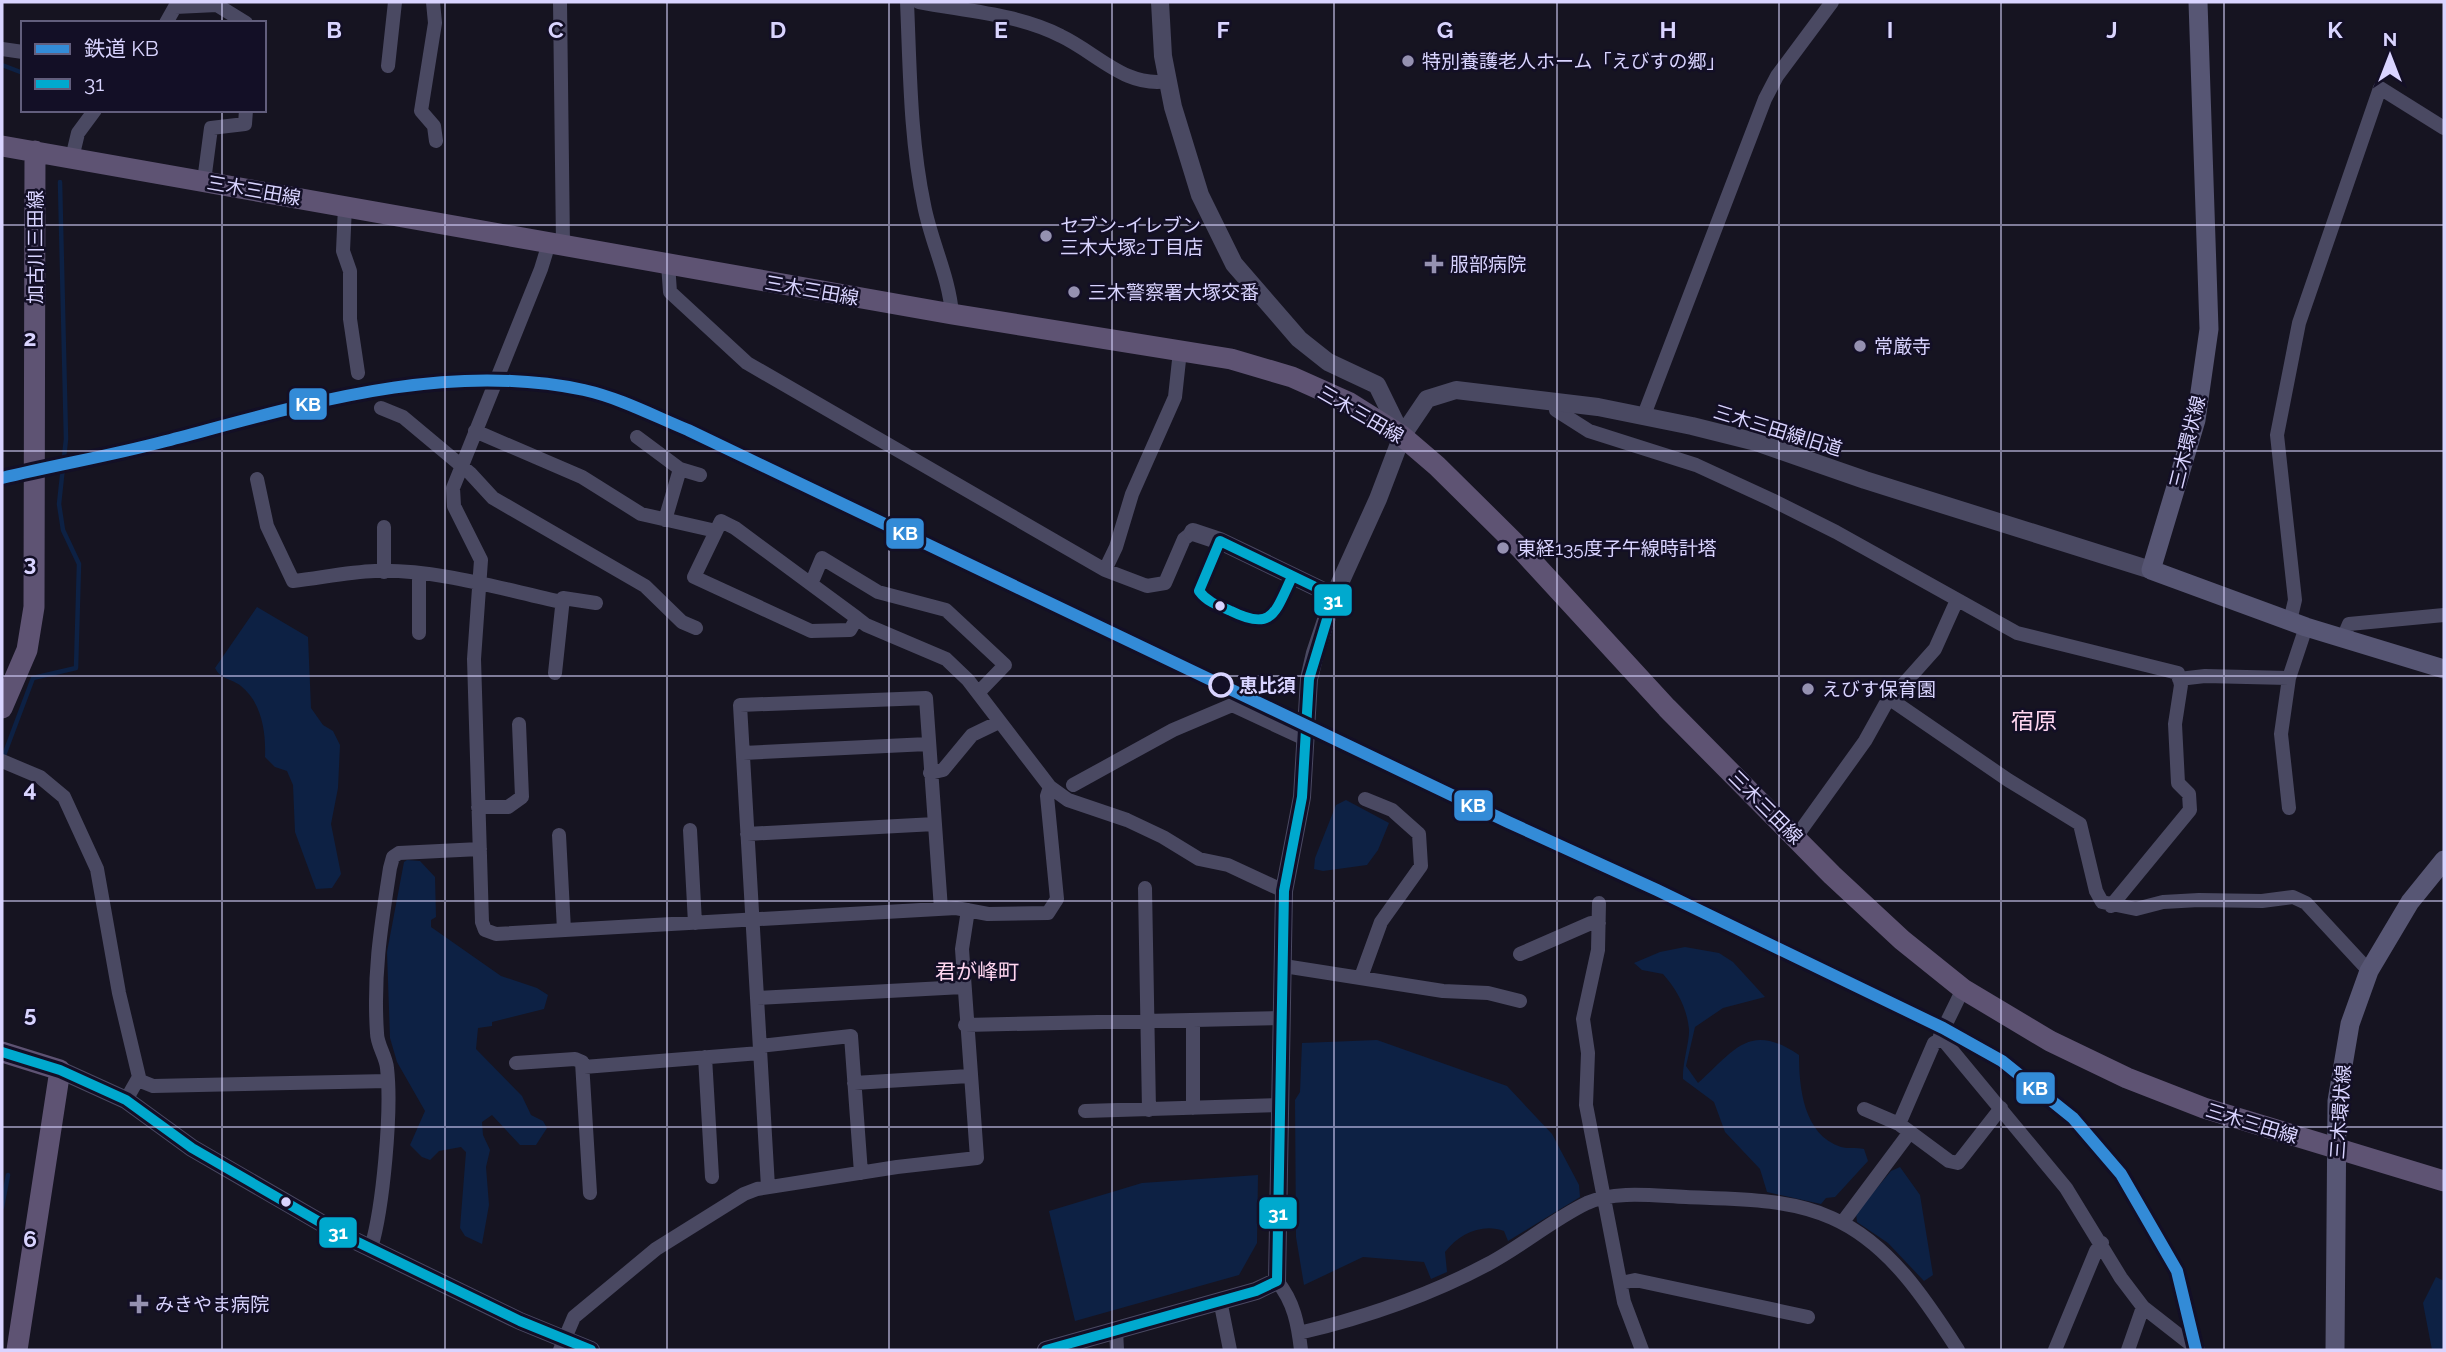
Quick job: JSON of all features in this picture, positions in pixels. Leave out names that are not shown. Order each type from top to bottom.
[{"type":"main road","name":"三木環状線","points":[[2151,570],[2196,419],[2208,329],[2198,2]]},
{"type":"main road","points":[[2,146],[36,151]]},
{"type":"main road","name":"三木三田線","points":[[36,151],[952,314],[1231,359],[1292,377],[1348,402],[1402,436],[1519,547],[1668,708],[1796,837],[1902,940],[1963,989],[2050,1041],[2127,1078],[2204,1108],[2444,1181]]},
{"type":"main road","name":"加古川三田線","points":[[2,708],[27,650],[34,607],[36,151]]},
{"type":"main road","points":[[2151,570],[2298,624],[2444,669]]},
{"type":"main road","name":"三木環状線","points":[[2334,1350],[2336,1149],[2342,1064],[2350,1024],[2370,971],[2410,902],[2444,860]]},
{"type":"main road","points":[[2,1052],[60,1070],[17,1350]]},
{"type":"street","points":[[388,66],[395,2]]},
{"type":"street","points":[[433,2],[435,23],[421,111],[434,126],[436,141]]},
{"type":"street","points":[[560,2],[556,244],[541,268],[453,488],[454,506],[481,560],[474,659],[482,922],[485,930],[496,934],[941,909],[988,914],[1048,913],[1057,899],[1047,796],[1050,788]]},
{"type":"street","points":[[907,2],[914,150],[924,209],[950,292],[952,314]]},
{"type":"street","points":[[919,2],[1019,20],[1062,36],[1139,82],[1168,81]]},
{"type":"street","points":[[1160,2],[1168,81],[1199,195],[1234,264],[1299,339],[1328,362],[1377,385],[1402,436]]},
{"type":"street","points":[[1644,415],[1765,99],[1777,76],[1832,2]]},
{"type":"street","points":[[167,21],[175,7],[217,3],[243,21]]},
{"type":"street","points":[[2,49],[21,52]]},
{"type":"street","points":[[2289,808],[2281,747],[2298,624],[2277,435],[2299,323],[2380,89],[2444,128]]},
{"type":"street","points":[[72,158],[78,133],[94,112]]},
{"type":"street","points":[[204,181],[211,128],[246,124],[246,112]]},
{"type":"street","points":[[345,206],[343,251],[350,271],[350,319],[359,373]]},
{"type":"street","points":[[668,264],[670,292],[747,363],[1105,570],[1147,586],[1165,583],[1184,539],[1193,531],[1220,541],[1334,596]]},
{"type":"street","points":[[1105,570],[1116,547],[1132,494],[1175,397],[1180,351]]},
{"type":"street","name":"三木三田線旧道","points":[[1278,1281],[1284,891],[1302,797],[1312,666],[1334,596],[1378,499],[1402,436],[1427,399],[1456,390],[1556,401],[1644,415],[1756,442],[1865,480],[2151,570]]},
{"type":"street","points":[[1556,401],[1556,410],[1589,431],[1696,465],[1772,500],[1836,531],[2017,633],[2178,673],[2175,724],[2178,783],[2189,794],[2190,810],[2111,906]]},
{"type":"street","points":[[381,408],[403,417],[492,498],[645,586],[682,622],[696,628]]},
{"type":"street","points":[[475,431],[582,477],[640,514],[716,531]]},
{"type":"street","points":[[637,437],[680,469],[700,475]]},
{"type":"street","points":[[665,520],[680,469]]},
{"type":"street","points":[[257,479],[267,526],[293,581],[384,572],[419,574],[481,583],[562,602]]},
{"type":"street","points":[[857,618],[850,630],[810,631],[694,577],[721,521],[735,528],[857,618],[946,659],[978,693],[1050,788],[1068,800],[1127,820],[1163,837],[1199,859],[1228,865],[1284,891]]},
{"type":"street","points":[[384,527],[384,572]]},
{"type":"street","points":[[810,584],[822,558],[878,592],[946,610],[1005,666],[978,693]]},
{"type":"street","points":[[419,574],[419,633]]},
{"type":"street","points":[[555,673],[563,598],[596,603]]},
{"type":"street","points":[[1796,837],[1864,741],[1890,699],[1935,649],[1956,600]]},
{"type":"street","points":[[2344,636],[2349,624],[2444,615]]},
{"type":"street","points":[[2179,679],[2289,678]]},
{"type":"street","points":[[768,1187],[740,705],[926,698],[941,909]]},
{"type":"street","points":[[1890,699],[2008,780],[2080,824],[2096,891],[2102,902],[2111,906],[2136,909],[2163,902],[2262,901],[2293,897],[2306,903],[2370,971]]},
{"type":"street","points":[[1073,785],[1173,730],[1232,705],[1305,739]]},
{"type":"street","points":[[930,774],[943,770],[972,735],[999,722]]},
{"type":"street","points":[[478,807],[508,807],[522,797],[519,724]]},
{"type":"street","points":[[743,753],[928,744]]},
{"type":"street","points":[[2,761],[40,777],[64,797],[97,869],[138,1080],[125,1100]]},
{"type":"street","points":[[1361,977],[1381,922],[1421,866],[1419,834],[1392,810],[1366,799]]},
{"type":"street","points":[[747,834],[936,824]]},
{"type":"street","points":[[690,830],[695,923]]},
{"type":"street","points":[[559,835],[564,930]]},
{"type":"street","points":[[371,1248],[378,1225],[388,1081],[387,1065],[377,1037],[376,952],[393,857],[399,853],[480,849]]},
{"type":"street","points":[[1145,888],[1149,1110]]},
{"type":"street","points":[[1599,902],[1598,950],[1583,1019],[1588,1053],[1587,1119],[1621,1283],[1642,1350]]},
{"type":"street","points":[[562,1345],[574,1317],[656,1249],[744,1194],[768,1187],[977,1158],[963,987],[962,949],[968,911]]},
{"type":"street","points":[[1520,954],[1599,923]]},
{"type":"street","points":[[1284,967],[1443,991],[1488,993],[1520,1001]]},
{"type":"street","points":[[757,998],[963,987]]},
{"type":"street","points":[[1963,989],[1940,1036],[2066,1188],[2121,1278],[2143,1307],[2198,1350]]},
{"type":"street","points":[[965,1025],[1282,1018]]},
{"type":"street","points":[[1193,1020],[1194,1108]]},
{"type":"street","points":[[584,1067],[705,1057],[851,1036],[861,1173]]},
{"type":"street","points":[[1842,1223],[1905,1128],[1934,1043],[1942,1039]]},
{"type":"street","points":[[705,1057],[712,1177]]},
{"type":"street","points":[[516,1063],[575,1059],[584,1067],[590,1193]]},
{"type":"street","points":[[60,1070],[125,1100],[192,1147],[337,1232],[562,1345],[592,1350]]},
{"type":"street","points":[[854,1083],[969,1076]]},
{"type":"street","points":[[138,1080],[153,1086],[388,1081]]},
{"type":"street","points":[[1085,1111],[1279,1105]]},
{"type":"street","points":[[1864,1109],[1905,1128],[1949,1161],[1958,1163],[2001,1108]]},
{"type":"street","points":[[1299,1333],[1417,1296],[1488,1264],[1589,1202],[1632,1195],[1730,1198],[1797,1207],[1842,1223],[1875,1245],[1925,1297],[1958,1350]]},
{"type":"street","points":[[2055,1350],[2096,1251],[2102,1244]]},
{"type":"street","points":[[1621,1283],[1635,1280],[1808,1317]]},
{"type":"street","points":[[1046,1350],[1272,1286],[1278,1281],[1288,1296],[1301,1350]]},
{"type":"street","points":[[1220,1300],[1230,1350]]},
{"type":"street","points":[[2128,1350],[2143,1307]]},
{"type":"street","points":[[1116,1330],[1117,1350]]},
{"type":"water","points":[[257,607],[308,637],[311,708],[323,725],[333,731],[340,745],[338,788],[331,824],[341,874],[332,888],[316,889],[295,832],[293,785],[287,771],[275,767],[265,757],[265,738],[254,701],[241,686],[223,677],[215,668]]},
{"type":"water","points":[[1346,800],[1389,823],[1378,850],[1367,865],[1323,871],[1314,869],[1315,858],[1336,805]]},
{"type":"water","points":[[420,861],[435,877],[436,917],[431,920],[431,927],[501,976],[537,988],[548,995],[544,1009],[478,1028],[476,1049],[522,1096],[531,1115],[543,1121],[547,1128],[536,1145],[520,1145],[492,1115],[482,1122],[483,1135],[490,1150],[486,1167],[489,1205],[482,1244],[465,1236],[460,1228],[466,1152],[461,1147],[439,1151],[430,1160],[422,1157],[410,1145],[425,1111],[397,1062],[390,1038],[387,952],[404,862]]},
{"type":"water","points":[[1685,947],[1719,953],[1733,962],[1765,997],[1723,1008],[1695,1027],[1686,1066],[1698,1083],[1733,1051],[1755,1040],[1782,1045],[1799,1055],[1802,1095],[1818,1132],[1841,1147],[1864,1149],[1868,1161],[1835,1197],[1826,1198],[1821,1204],[1767,1192],[1760,1169],[1725,1132],[1714,1102],[1683,1079],[1689,1034],[1684,1007],[1663,974],[1642,970],[1634,963],[1660,952]]},
{"type":"water","points":[[1377,1040],[1507,1086],[1552,1134],[1579,1185],[1580,1197],[1508,1241],[1504,1231],[1496,1229],[1479,1229],[1464,1235],[1445,1252],[1447,1272],[1431,1279],[1424,1262],[1363,1257],[1304,1285],[1296,1237],[1295,1100],[1300,1092],[1302,1043]]},
{"type":"water","points":[[1900,1167],[1920,1195],[1933,1275],[1924,1281],[1888,1243],[1857,1222],[1856,1213],[1891,1171]]},
{"type":"water","points":[[1258,1175],[1257,1243],[1239,1275],[1075,1321],[1049,1211],[1142,1183]]},
{"type":"water","points":[[2436,1277],[2444,1281],[2444,1350],[2432,1350],[2423,1303]]},
{"type":"waterway","points":[[2,65],[21,72]]},
{"type":"waterway","points":[[3,758],[33,678],[76,668],[79,564],[63,530],[59,504],[66,439],[60,182]]},
{"type":"waterway","points":[[2,1207],[8,1175]]},
{"type":"rail line","name":"KB","points":[[2,478],[142,447],[318,402],[424,384],[477,380],[530,382],[584,390],[624,402],[688,430],[1508,822],[1657,890],[1943,1028],[2002,1061],[2073,1118],[2121,1174],[2177,1271],[2196,1350]]},
{"type":"transit line","name":"31","points":[[1046,1350],[1256,1291],[1277,1281],[1284,891],[1302,797],[1309,679],[1334,596],[1220,541],[1199,591],[1209,601],[1245,617],[1264,619],[1276,609],[1292,577]]},
{"type":"transit line","name":"31","points":[[2,1052],[60,1070],[126,1100],[192,1148],[337,1232],[520,1321],[591,1350]]},
{"type":"place","name":"特別養護老人ホーム「えびすの郷」","points":[[1408,61]]},
{"type":"place","name":"セブン-イレブン 三木大塚2丁目店","points":[[1046,236]]},
{"type":"place","name":"服部病院","points":[[1434,264]]},
{"type":"place","name":"三木警察署大塚交番","points":[[1074,292]]},
{"type":"place","name":"常厳寺","points":[[1860,346]]},
{"type":"place","name":"東経135度子午線時計塔","points":[[1503,548]]},
{"type":"place","name":"恵比須","points":[[1221,685]]},
{"type":"place","name":"えびす保育園","points":[[1808,689]]},
{"type":"place","name":"みきやま病院","points":[[139,1304]]},
{"type":"district","name":"宿原","points":[[2034,720]]},
{"type":"district","name":"君が峰町","points":[[977,971]]}]
